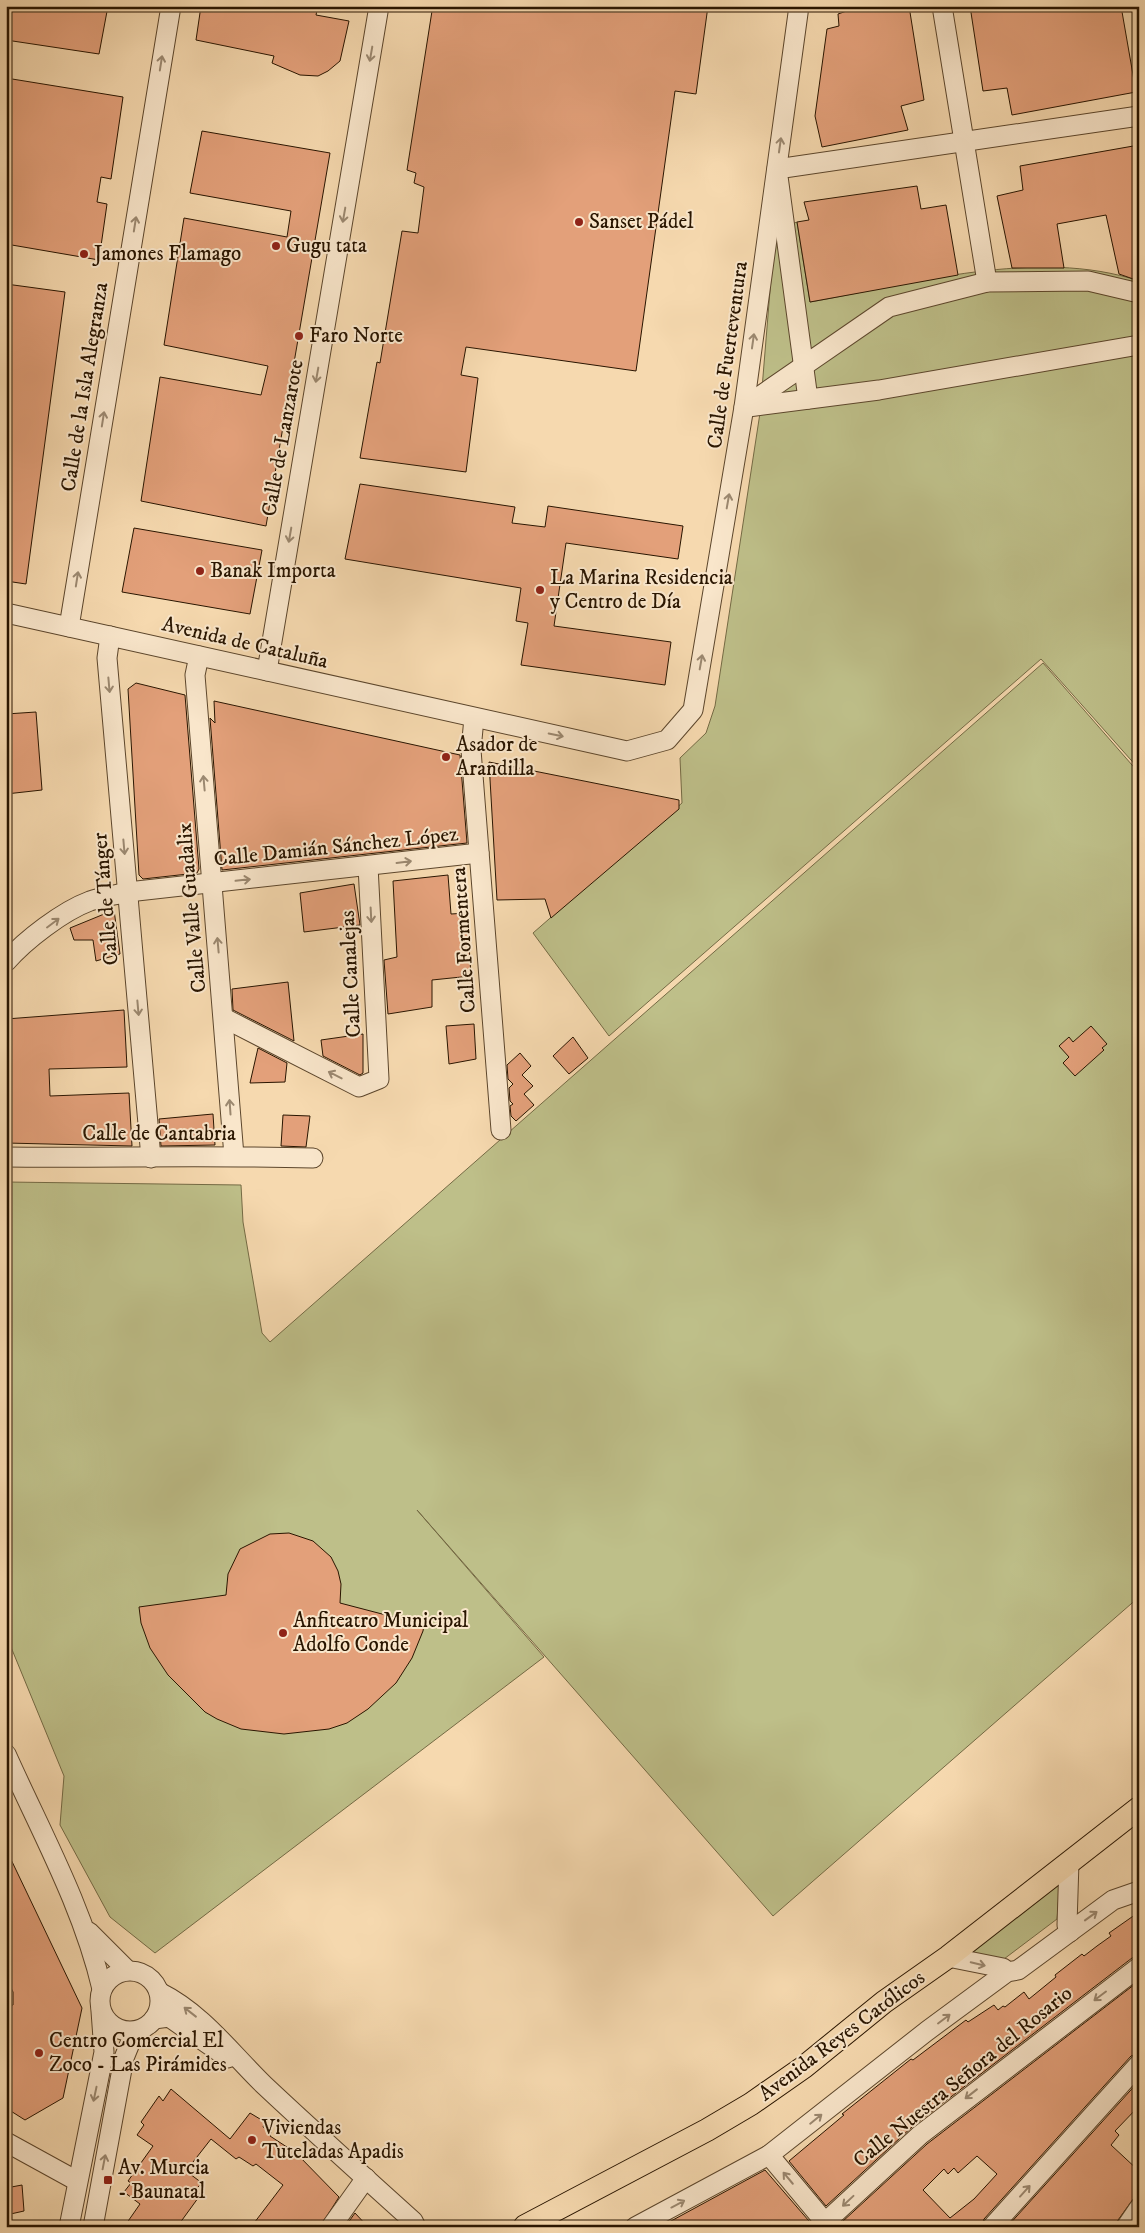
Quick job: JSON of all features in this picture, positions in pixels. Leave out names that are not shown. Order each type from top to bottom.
[{"type":"main road","name":"Avenida Reyes Católicos","points":[[524,2226],[751,2104],[804,2067],[884,2002],[948,1957],[1139,1808]]},
{"type":"street","name":"Calle de la Isla Alegranza","points":[[69,627],[171,6]]},
{"type":"street","name":"Calle de Lanzarote","points":[[266,671],[379,6]]},
{"type":"street","name":"Calle de Fuerteventura","points":[[693,710],[744,407],[799,6]]},
{"type":"street","points":[[942,6],[986,282]]},
{"type":"street","points":[[808,399],[777,169],[1139,116]]},
{"type":"street","points":[[744,407],[889,307],[986,282],[1088,281],[1139,293]]},
{"type":"street","points":[[744,407],[879,390],[1139,345]]},
{"type":"street","name":"Avenida de Cataluña","points":[[6,613],[627,751],[666,740],[693,710]]},
{"type":"street","name":"Calle de Tánger","points":[[110,636],[106,658],[151,1158]]},
{"type":"street","name":"Calle Valle Guadalix","points":[[198,656],[195,675],[234,1156]]},
{"type":"street","name":"Calle Formentera","points":[[474,718],[471,750],[501,1130]]},
{"type":"street","name":"Calle Damián Sánchez López","points":[[9,956],[58,919],[90,901],[128,892],[479,853]]},
{"type":"street","name":"Calle Canalejas","points":[[224,1018],[359,1087],[379,1080],[368,866]]},
{"type":"street","name":"Calle de Cantabria","points":[[6,1157],[151,1158],[234,1156],[313,1158]]},
{"type":"street","points":[[6,1754],[83,1926],[94,1956],[102,1989]]},
{"type":"street","points":[[1069,1862],[1068,1925],[1070,1932]]},
{"type":"street","points":[[635,2227],[769,2155],[913,2042],[1008,1972],[1018,1970],[1113,1900],[1139,1891]]},
{"type":"street","points":[[83,1926],[127,1970],[148,1976],[159,1992],[175,2000],[202,2021],[262,2083],[418,2225]]},
{"type":"street","points":[[948,1957],[1003,1968],[1008,1972]]},
{"type":"street","name":"Calle Nuestra Señora del Rosario","points":[[825,2225],[933,2124],[1139,1966]]},
{"type":"street","points":[[69,2227],[104,2052],[99,2002],[102,1989],[109,1978],[127,1970]]},
{"type":"street","points":[[101,2012],[110,2024],[122,2030],[135,2031],[145,2027],[154,2019],[160,2007],[159,1992]]},
{"type":"street","points":[[154,2019],[169,2017],[262,2083]]},
{"type":"street","points":[[93,2227],[124,2058],[135,2031]]},
{"type":"street","points":[[992,2227],[1139,2064]]},
{"type":"street","points":[[6,2142],[77,2181]]},
{"type":"street","points":[[769,2155],[825,2225]]},
{"type":"street","points":[[331,2227],[366,2178]]},
{"type":"street","points":[[1126,2227],[1139,2208]]},
{"type":"green space","points":[[797,222],[810,302],[932,278],[1017,268],[1059,267],[1100,271],[1139,281],[1139,769],[1041,659],[609,1036],[533,933],[682,803],[680,758],[706,733],[715,706],[760,413],[775,230]]},
{"type":"green space","points":[[1043,663],[1139,773],[1139,1597],[773,1916],[417,1510],[544,1657],[155,1953],[110,1917],[60,1825],[64,1776],[6,1635],[6,1182],[241,1185],[243,1222],[262,1333],[270,1342]]},
{"type":"green space","points":[[1060,1884],[1057,1919],[1004,1959],[968,1953]]},
{"type":"building","points":[[6,6],[108,6],[99,54],[6,40]]},
{"type":"building","points":[[201,6],[318,6],[316,15],[349,21],[340,61],[328,71],[318,76],[300,75],[272,63],[274,56],[196,40]]},
{"type":"building","points":[[442,6],[708,6],[696,94],[675,91],[636,371],[466,347],[461,375],[478,378],[466,472],[360,458],[377,362],[380,363],[402,231],[418,233],[424,187],[414,183],[416,173],[407,170],[432,11],[440,11]]},
{"type":"building","points":[[861,6],[909,6],[924,100],[901,106],[908,130],[822,147],[815,116],[827,29],[839,26],[838,14]]},
{"type":"building","points":[[970,6],[1121,6],[1136,92],[1012,115],[1007,88],[983,91]]},
{"type":"building","points":[[6,78],[123,97],[111,179],[101,177],[97,202],[107,204],[99,260],[6,244]]},
{"type":"building","points":[[202,131],[330,153],[266,526],[141,501],[160,377],[261,395],[268,366],[164,345],[184,218],[287,237],[291,211],[190,193]]},
{"type":"building","points":[[1139,145],[1139,281],[1119,274],[1106,215],[1057,224],[1064,268],[1012,268],[997,196],[1023,190],[1020,166]]},
{"type":"building","points":[[917,186],[921,209],[946,205],[958,275],[810,302],[797,222],[809,220],[804,202]]},
{"type":"building","points":[[6,284],[65,292],[26,584],[6,581]]},
{"type":"building","points":[[360,484],[515,507],[512,523],[545,527],[548,506],[683,526],[678,559],[566,543],[554,626],[671,642],[665,685],[521,665],[528,623],[516,621],[521,588],[345,559]]},
{"type":"building","points":[[134,528],[262,550],[250,614],[122,592]]},
{"type":"building","points":[[136,683],[185,695],[199,869],[197,873],[143,879],[139,875],[128,689]]},
{"type":"building","points":[[214,701],[460,755],[467,843],[222,870],[210,718],[215,723]]},
{"type":"building","points":[[36,712],[42,790],[6,794],[6,714]]},
{"type":"building","points":[[489,762],[679,800],[679,809],[551,918],[545,899],[497,900]]},
{"type":"building","points":[[448,875],[451,914],[467,913],[471,976],[432,980],[432,1007],[388,1014],[384,960],[397,957],[393,881]]},
{"type":"building","points":[[354,884],[360,925],[304,932],[300,893]]},
{"type":"building","points":[[114,910],[120,954],[96,961],[93,940],[74,940],[70,928]]},
{"type":"building","points":[[288,982],[294,1041],[233,1010],[232,989]]},
{"type":"building","points":[[124,1010],[127,1067],[49,1069],[50,1096],[129,1093],[132,1146],[6,1143],[6,1019]]},
{"type":"building","points":[[474,1024],[476,1059],[449,1064],[446,1026]]},
{"type":"building","points":[[1091,1026],[1107,1044],[1102,1048],[1104,1050],[1075,1076],[1063,1063],[1069,1057],[1059,1046],[1069,1037],[1073,1042]]},
{"type":"building","points":[[363,1034],[363,1073],[360,1075],[323,1056],[321,1040]]},
{"type":"building","points":[[573,1037],[588,1058],[569,1074],[553,1056]]},
{"type":"building","points":[[258,1048],[287,1063],[285,1082],[250,1083]]},
{"type":"building","points":[[520,1053],[531,1066],[522,1075],[533,1086],[524,1094],[534,1105],[516,1121],[511,1116],[510,1106],[513,1104],[510,1101],[509,1088],[513,1084],[508,1079],[507,1065]]},
{"type":"building","points":[[213,1114],[215,1145],[161,1146],[159,1119]]},
{"type":"building","points":[[283,1115],[310,1116],[306,1147],[281,1146]]},
{"type":"building","name":"Anfiteatro Municipal Adolfo Conde","points":[[289,1533],[313,1541],[331,1557],[338,1571],[341,1584],[340,1603],[424,1625],[423,1631],[412,1658],[396,1683],[368,1709],[347,1723],[329,1729],[284,1734],[241,1729],[205,1712],[168,1675],[150,1648],[141,1623],[139,1607],[226,1595],[228,1574],[240,1549],[270,1534]]},
{"type":"building","name":"Centro Comercial El Zoco - Las Pirámides","points":[[6,1849],[82,2008],[63,2098],[25,2120],[6,2108],[6,2007],[13,2005],[13,1992],[6,1978]]},
{"type":"building","points":[[1139,1912],[1139,1956],[1132,1958],[913,2126],[826,2206],[789,2161],[844,2115],[842,2114],[911,2059],[913,2060],[966,2020],[968,2022],[994,2005],[998,2010],[1003,2006],[1005,2007],[1024,1992],[1029,1999],[1056,1977],[1055,1975],[1082,1954],[1084,1956],[1111,1936],[1109,1933]]},
{"type":"building","points":[[1139,1981],[1139,2053],[1131,2056],[984,2219],[981,2227],[846,2227],[842,2222],[927,2144]],"holes":[[[977,2156],[997,2174],[974,2199],[950,2218],[923,2190],[944,2169],[948,2174],[954,2168],[958,2173]]]},
{"type":"building","points":[[1139,2081],[1139,2106],[1115,2131],[1119,2135],[1111,2145],[1139,2171],[1139,2191],[1113,2227],[1007,2227]]},
{"type":"building","points":[[171,2089],[230,2139],[250,2113],[265,2122],[263,2127],[271,2132],[270,2136],[296,2153],[339,2197],[320,2227],[251,2227],[283,2185],[256,2164],[253,2166],[239,2157],[236,2159],[211,2139],[186,2171],[202,2183],[194,2191],[201,2194],[177,2227],[124,2227],[140,2204],[124,2192],[131,2183],[128,2181],[153,2146],[137,2135],[144,2125],[141,2122],[159,2096],[163,2101]]},
{"type":"building","points":[[765,2170],[809,2221],[803,2227],[660,2227]]},
{"type":"building","points":[[22,2185],[24,2211],[6,2215],[6,2188]]},
{"type":"building","points":[[355,2213],[368,2227],[345,2227]]},
{"type":"place","name":"Sanset Pádel","points":[[579,222]]},
{"type":"place","name":"Gugu tata","points":[[276,246]]},
{"type":"place","name":"Jamones Flamago","points":[[84,254]]},
{"type":"place","name":"Faro Norte","points":[[299,336]]},
{"type":"place","name":"Banak Importa","points":[[200,571]]},
{"type":"place","name":"La Marina Residencia y Centro de Día","points":[[540,590]]},
{"type":"place","name":"Asador de Arandilla","points":[[446,757]]},
{"type":"place","name":"Anfiteatro Municipal Adolfo Conde","points":[[283,1633]]},
{"type":"place","name":"Centro Comercial El Zoco - Las Pirámides","points":[[39,2053]]},
{"type":"place","name":"Viviendas Tuteladas Apadis","points":[[252,2140]]},
{"type":"place","name":"Av. Murcia - Baunatal","points":[[108,2180]]}]
